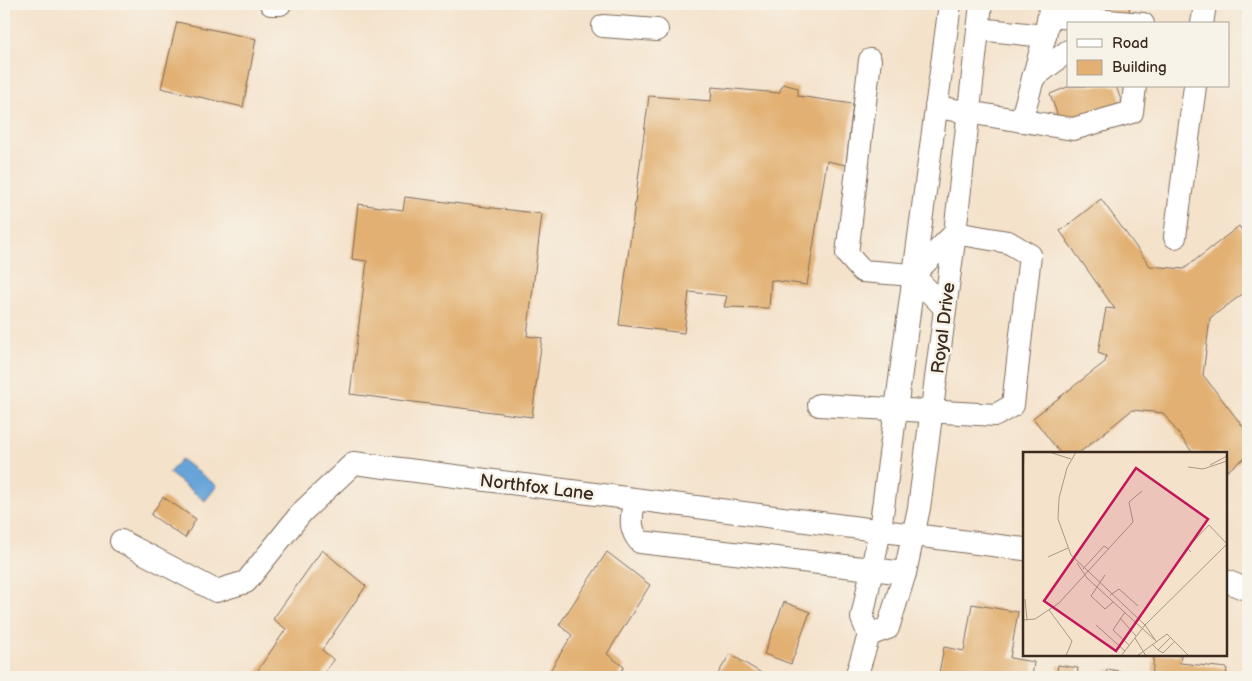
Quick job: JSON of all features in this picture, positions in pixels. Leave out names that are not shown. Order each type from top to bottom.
[{"type":"street","points":[[271,4],[280,4]]},
{"type":"street","name":"Royal Drive","points":[[950,4],[880,530],[862,618],[869,635],[888,628],[905,573],[914,535],[946,308],[981,4]]},
{"type":"street","points":[[1143,22],[1145,4]]},
{"type":"street","points":[[1202,22],[1205,4]]},
{"type":"street","points":[[1021,120],[1048,19]]},
{"type":"street","points":[[978,29],[1048,19],[1105,22]]},
{"type":"street","points":[[603,26],[657,30]]},
{"type":"street","points":[[1033,78],[1067,52]]},
{"type":"street","points":[[870,60],[847,254],[862,271],[913,276],[946,308]]},
{"type":"street","points":[[936,107],[1073,129],[1132,112],[1135,88]]},
{"type":"street","points":[[1175,238],[1195,88]]},
{"type":"street","points":[[819,405],[996,415],[1013,405],[1030,256],[1008,242],[955,233],[913,276]]},
{"type":"street","name":"Northfox Lane","points":[[121,541],[216,591],[246,582],[302,512],[354,463],[1023,548]]},
{"type":"street","points":[[634,500],[631,524],[633,533],[640,542],[905,573]]},
{"type":"street","points":[[1227,581],[1248,590]]},
{"type":"street","points":[[856,677],[869,635]]},
{"type":"water","points":[[181,459],[217,486],[205,501],[169,473]]},
{"type":"building","points":[[1074,4],[1130,4],[1128,22],[1072,22]]},
{"type":"building","points":[[177,22],[256,39],[243,107],[161,88]]},
{"type":"building","points":[[783,84],[798,88],[798,96],[853,104],[846,165],[827,161],[807,285],[771,280],[769,308],[724,307],[727,296],[689,292],[684,333],[619,325],[649,96],[711,101],[712,87],[779,93]]},
{"type":"building","points":[[1067,87],[1117,88],[1122,103],[1061,125],[1050,94]]},
{"type":"building","points":[[405,197],[542,214],[527,336],[542,338],[532,417],[350,394],[367,261],[352,259],[358,204],[403,210]]},
{"type":"building","points":[[1101,199],[1150,266],[1184,269],[1239,226],[1248,240],[1248,290],[1210,318],[1203,375],[1248,433],[1248,455],[1227,471],[1227,452],[1192,452],[1163,413],[1132,410],[1080,452],[1059,452],[1033,418],[1105,362],[1106,356],[1098,353],[1106,308],[1115,309],[1060,231]]},
{"type":"building","points":[[163,497],[196,519],[185,538],[151,515]]},
{"type":"building","points":[[322,550],[366,586],[322,650],[334,660],[321,677],[253,677],[286,629],[273,619]]},
{"type":"building","points":[[607,552],[650,585],[607,654],[624,667],[617,677],[546,677],[572,635],[559,625]]},
{"type":"building","points":[[784,602],[810,612],[791,664],[764,654]]},
{"type":"building","points":[[972,604],[1018,612],[1010,658],[1034,662],[1032,677],[960,677],[939,673],[944,647],[964,651]]},
{"type":"building","points":[[730,654],[768,677],[716,677]]},
{"type":"building","points":[[1154,656],[1181,656],[1180,663],[1227,668],[1226,677],[1152,677]]},
{"type":"building","points":[[1058,665],[1078,668],[1077,677],[1056,677]]},
{"type":"building","points":[[1107,669],[1130,673],[1129,677],[1106,677]]}]
